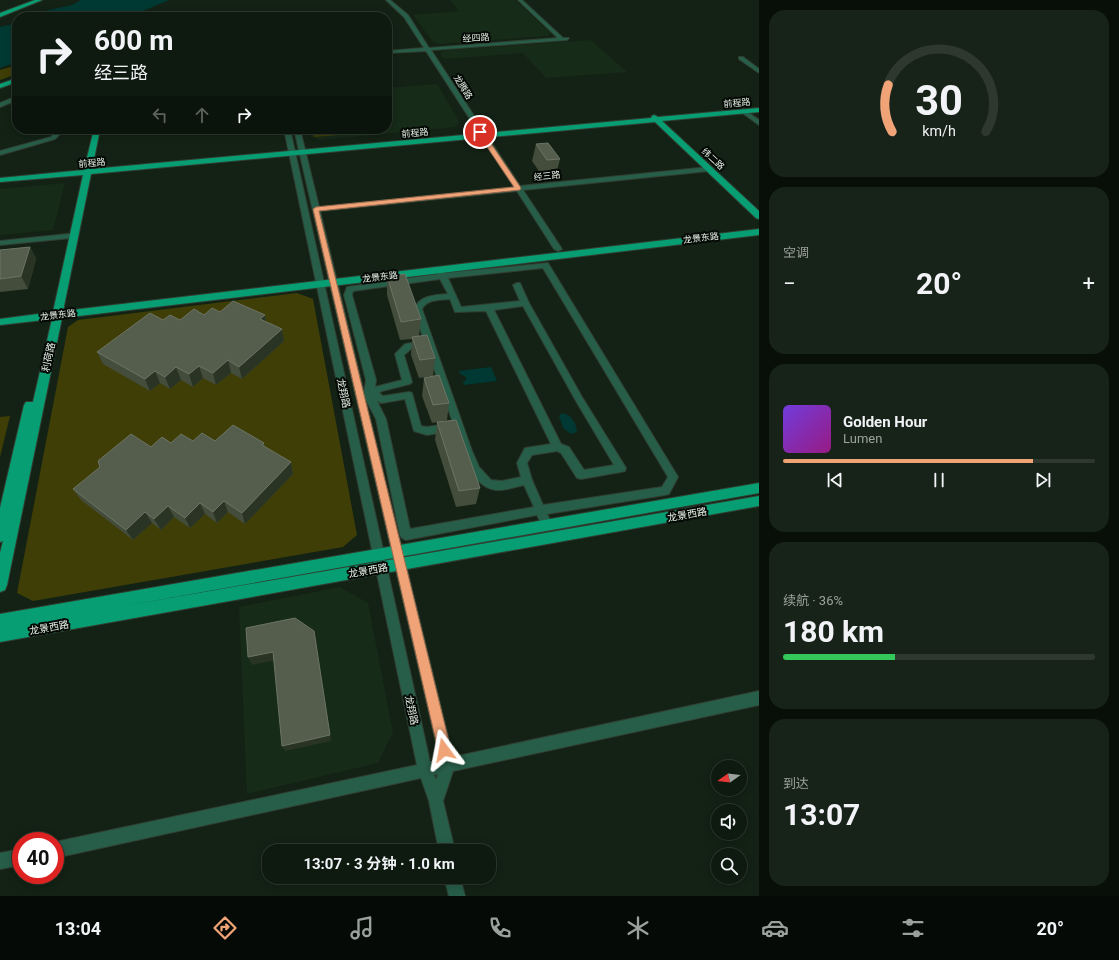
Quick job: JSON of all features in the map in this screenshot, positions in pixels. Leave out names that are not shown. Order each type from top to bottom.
[{"type":"main road","points":[[0,15],[40,0]]},
{"type":"main road","points":[[0,86],[12,82]]},
{"type":"main road","name":"前程路","points":[[0,176],[86,170],[297,151],[759,106]]},
{"type":"main road","name":"前程路","points":[[655,117],[759,110]]},
{"type":"main road","name":"纬二路","points":[[655,117],[759,216]]},
{"type":"main road","name":"利荷路","points":[[0,585],[92,134]]},
{"type":"main road","name":"利荷路","points":[[0,536],[55,311],[68,236],[96,134]]},
{"type":"main road","name":"前程路","points":[[0,180],[86,170]]},
{"type":"main road","name":"龙景东路","points":[[332,279],[558,249],[759,225]]},
{"type":"main road","name":"龙景东路","points":[[0,314],[55,311],[319,280],[441,273],[759,232]]},
{"type":"main road","name":"龙景东路","points":[[0,322],[55,311]]},
{"type":"main road","name":"龙景西路","points":[[399,558],[547,525],[759,488]]},
{"type":"main road","name":"龙景西路","points":[[0,621],[759,501]]},
{"type":"main road","name":"龙景西路","points":[[0,635],[380,561]]},
{"type":"street","name":"龙腾路","points":[[388,0],[406,16],[558,249]]},
{"type":"street","points":[[520,0],[563,38]]},
{"type":"street","points":[[525,0],[563,38]]},
{"type":"street","name":"经四路","points":[[392,52],[563,38]]},
{"type":"street","name":"经四路","points":[[392,49],[427,48]]},
{"type":"street","points":[[741,58],[759,71]]},
{"type":"street","points":[[0,105],[12,100]]},
{"type":"street","points":[[743,111],[759,123]]},
{"type":"street","points":[[0,153],[53,138],[57,134]]},
{"type":"street","name":"龙翔路","points":[[289,134],[297,151],[316,209],[332,279],[368,395],[399,558],[448,765]]},
{"type":"street","name":"龙翔路","points":[[296,134],[297,151],[319,280],[425,770],[436,801],[445,844]]},
{"type":"street","name":"经三路","points":[[316,209],[709,169]]},
{"type":"street","points":[[0,243],[68,236]]},
{"type":"street","points":[[545,265],[673,477],[666,491],[541,510],[406,535],[381,419],[368,395],[371,380],[348,295],[350,289],[441,273],[463,276],[545,265]]},
{"type":"street","points":[[441,273],[453,296],[458,310],[489,308],[525,303]]},
{"type":"street","points":[[517,285],[525,303],[579,399],[621,468],[581,475],[565,450],[557,447],[529,451],[522,462],[523,471],[547,525]]},
{"type":"street","points":[[453,296],[427,300],[422,302],[418,309],[477,474],[484,482],[494,485],[528,480]]},
{"type":"street","points":[[489,308],[557,447]]},
{"type":"street","points":[[368,395],[379,388],[407,382],[399,354],[408,346],[429,343]]},
{"type":"street","points":[[368,395],[382,400],[409,395],[417,428],[422,430],[427,431],[459,426]]},
{"type":"street","points":[[64,848],[759,698]]},
{"type":"street","points":[[436,801],[448,765]]},
{"type":"street","points":[[0,861],[12,859]]},
{"type":"street","points":[[454,884],[457,896]]},
{"type":"shaded area","points":[[450,0],[515,0],[551,34],[548,36],[438,44],[433,42],[413,15],[459,11]]},
{"type":"shaded area","points":[[591,40],[627,72],[546,78],[523,53],[444,59],[440,54],[443,51],[448,50]]},
{"type":"shaded area","points":[[12,66],[12,76],[0,80],[0,70]]},
{"type":"shaded area","points":[[437,84],[459,123],[455,127],[392,133],[392,88]]},
{"type":"shaded area","points":[[310,134],[382,134],[320,140],[311,137]]},
{"type":"shaded area","points":[[313,134],[340,135],[314,137]]},
{"type":"shaded area","points":[[65,183],[53,230],[0,235],[0,189]]},
{"type":"shaded area","points":[[297,293],[313,299],[357,535],[343,547],[33,601],[17,593],[68,327],[78,320]]},
{"type":"shaded area","points":[[10,416],[0,457],[0,417]]},
{"type":"shaded area","points":[[340,587],[368,603],[393,732],[378,763],[247,794],[239,607]]},
{"type":"water","points":[[81,0],[169,0],[141,12],[40,12],[72,5]]},
{"type":"water","points":[[12,24],[12,64],[0,68],[0,27]]},
{"type":"water","points":[[491,367],[497,381],[464,385],[463,382],[466,380],[466,377],[460,374],[459,371]]},
{"type":"water","points":[[562,413],[573,420],[577,432],[571,434],[563,428],[559,416]]},
{"type":"building","points":[[548,143],[560,159],[547,160],[536,144]]},
{"type":"building","points":[[30,247],[21,276],[0,279],[0,250]]},
{"type":"building","points":[[405,274],[421,319],[401,322],[387,276]]},
{"type":"building","points":[[233,301],[265,315],[260,319],[282,329],[239,367],[228,360],[213,373],[199,366],[189,374],[176,367],[165,377],[155,371],[145,379],[97,352],[150,313],[163,320],[170,315],[180,320],[194,309],[204,315],[212,308],[220,312]]},
{"type":"building","points":[[427,335],[435,358],[420,360],[412,337]]},
{"type":"building","points":[[439,375],[449,403],[433,405],[424,378]]},
{"type":"building","points":[[456,420],[480,488],[459,491],[437,422]]},
{"type":"building","points":[[233,425],[264,443],[262,445],[291,462],[242,513],[224,501],[213,512],[200,503],[185,518],[168,506],[154,519],[145,512],[126,530],[73,489],[100,467],[98,461],[131,434],[151,447],[162,437],[171,443],[181,434],[193,441],[202,433],[215,441]]},
{"type":"building","points":[[295,618],[314,631],[330,735],[282,746],[273,652],[248,657],[246,628]]},
{"type":"route","points":[[444,750],[316,209],[518,188],[480,132]]}]
